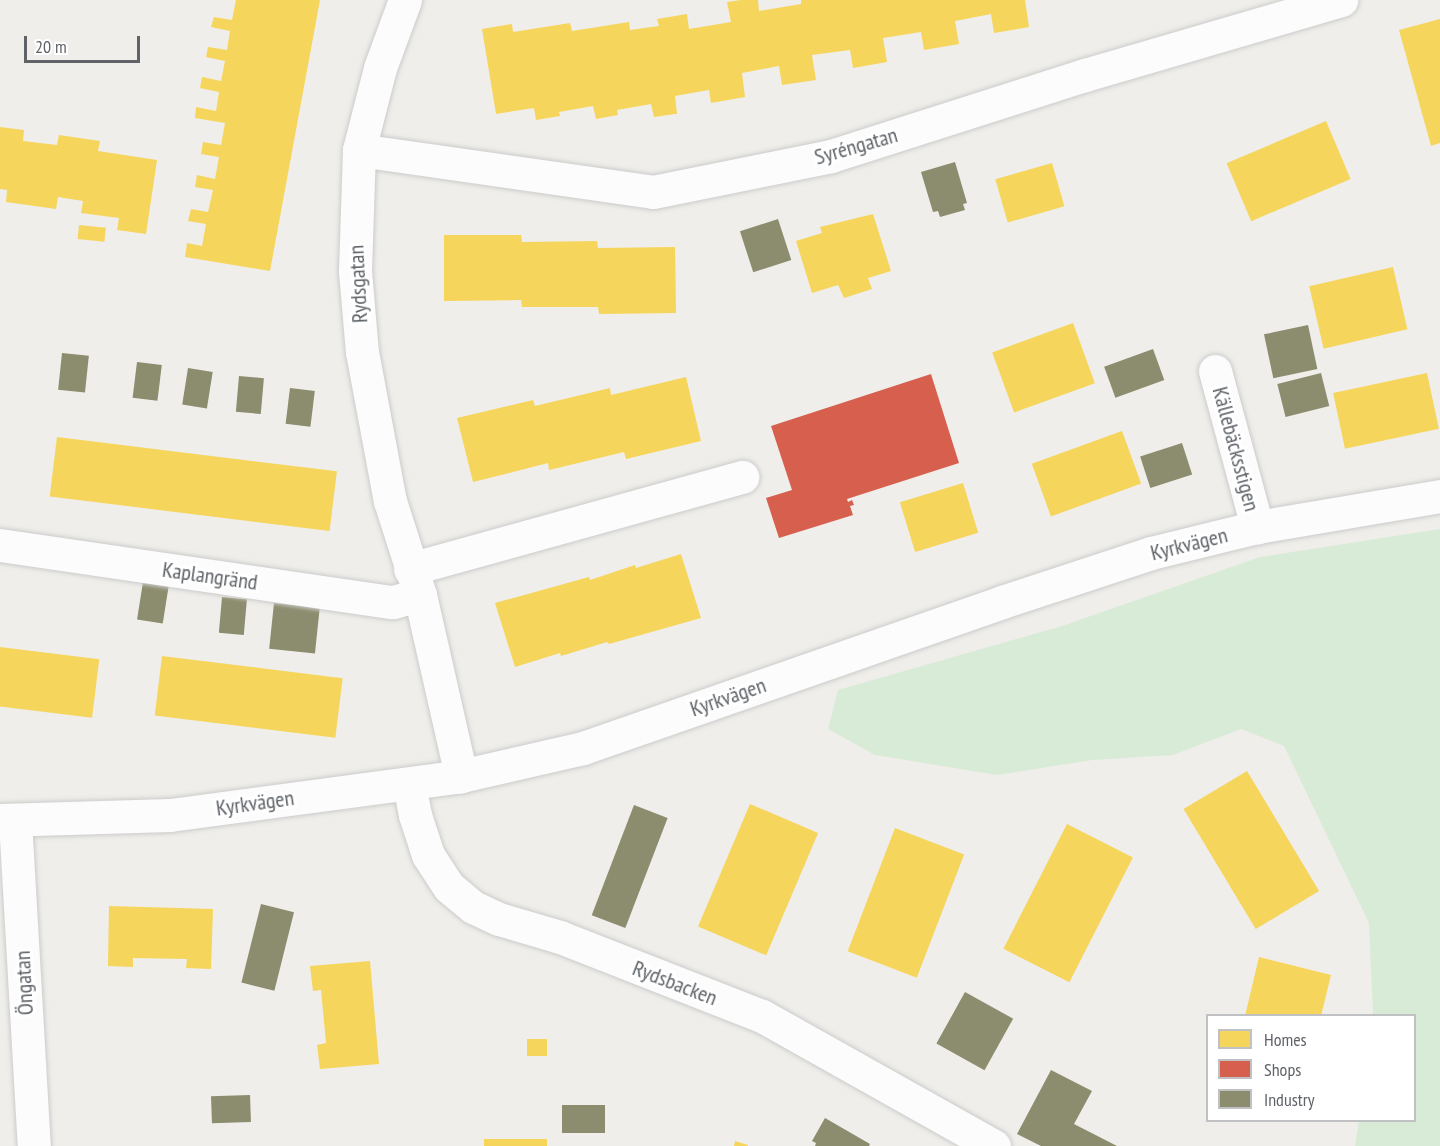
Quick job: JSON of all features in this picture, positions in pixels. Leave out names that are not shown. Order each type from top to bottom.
[{"type":"street","name":"Rydsgatan","points":[[405,0],[380,68],[359,150],[355,271],[362,352],[390,501],[415,582],[461,776]]},
{"type":"street","name":"Syréngatan","points":[[359,150],[652,192],[831,156],[1085,75],[1341,0]]},
{"type":"street","name":"Källebäcksstigen","points":[[1215,371],[1257,527]]},
{"type":"street","points":[[415,582],[742,477]]},
{"type":"street","name":"Kyrkvägen","points":[[7,820],[170,815],[461,776],[583,748],[1037,590],[1151,553],[1257,527],[1440,496]]},
{"type":"street","name":"Kaplangränd","points":[[0,545],[393,602],[415,582]]},
{"type":"street","name":"Rydsbacken","points":[[409,784],[415,815],[428,855],[449,887],[473,907],[499,919],[560,937],[762,1016],[994,1146]]},
{"type":"street","name":"Öngatan","points":[[7,820],[34,1146]]},
{"type":"green space","points":[[1440,529],[1440,1146],[1355,1146],[1359,1122],[1416,1122],[1416,1014],[1373,1014],[1369,923],[1284,746],[1241,729],[1173,755],[1092,760],[997,775],[875,755],[828,729],[838,690],[1062,626],[1260,557]]},
{"type":"building: Homes","points":[[236,0],[320,0],[270,271],[185,257],[187,243],[202,246],[206,224],[188,221],[191,209],[208,212],[213,190],[195,187],[197,175],[215,179],[219,157],[201,154],[203,142],[221,145],[225,123],[195,118],[196,107],[216,111],[219,92],[200,88],[202,77],[221,81],[225,61],[206,57],[208,47],[227,50],[230,31],[211,27],[214,17],[232,20]]},
{"type":"building: Homes","points":[[758,0],[759,11],[801,4],[801,0],[1025,0],[1029,27],[994,33],[991,14],[955,21],[959,44],[924,50],[921,32],[883,38],[887,62],[853,68],[850,50],[812,55],[816,80],[782,85],[779,66],[742,73],[745,97],[711,103],[709,90],[675,96],[677,114],[654,117],[651,104],[617,110],[618,115],[596,119],[593,106],[559,112],[560,116],[536,120],[534,108],[496,114],[482,29],[512,24],[513,32],[570,23],[572,31],[629,22],[630,30],[659,26],[657,19],[687,14],[689,29],[731,22],[727,2]]},
{"type":"building: Homes","points":[[1440,19],[1440,143],[1431,146],[1399,30]]},
{"type":"building: Homes","points":[[1326,121],[1351,179],[1251,221],[1227,163]]},
{"type":"building: Homes","points":[[0,127],[24,130],[23,141],[57,145],[59,135],[100,141],[98,151],[157,160],[146,234],[117,230],[119,218],[81,213],[83,201],[58,197],[56,209],[6,202],[7,190],[0,189]]},
{"type":"building: Homes","points":[[1052,163],[1064,206],[1008,223],[995,179]]},
{"type":"building: Homes","points":[[873,214],[891,271],[868,278],[872,289],[844,298],[838,285],[812,293],[796,241],[822,233],[820,227]]},
{"type":"building: Homes","points":[[79,225],[106,228],[104,242],[78,239]]},
{"type":"building: Homes","points":[[444,235],[521,235],[522,242],[597,241],[598,248],[675,247],[676,313],[599,314],[598,307],[522,307],[521,300],[444,301]]},
{"type":"building: Homes","points":[[1393,267],[1407,329],[1324,349],[1309,286]]},
{"type":"building: Homes","points":[[1073,323],[1095,383],[1014,413],[992,352]]},
{"type":"building: Homes","points":[[1427,373],[1439,429],[1345,449],[1333,393]]},
{"type":"building: Homes","points":[[686,377],[701,441],[626,459],[624,452],[549,470],[548,463],[473,482],[457,418],[533,400],[535,406],[610,388],[611,395]]},
{"type":"building: Homes","points":[[1122,431],[1141,484],[1051,516],[1032,464]]},
{"type":"building: Homes","points":[[57,437],[337,471],[330,531],[50,497]]},
{"type":"building: Homes","points":[[963,483],[978,533],[915,552],[900,502]]},
{"type":"building: Homes","points":[[681,554],[701,618],[561,656],[560,653],[515,667],[495,603],[589,577],[590,580],[635,565],[636,568]]},
{"type":"building: Homes","points":[[0,647],[99,659],[92,718],[0,706]]},
{"type":"building: Homes","points":[[162,656],[343,678],[335,738],[155,716]]},
{"type":"building: Homes","points":[[1247,771],[1319,891],[1256,929],[1184,809]]},
{"type":"building: Homes","points":[[750,804],[818,833],[766,955],[698,926]]},
{"type":"building: Homes","points":[[1067,824],[1133,858],[1069,982],[1003,949]]},
{"type":"building: Homes","points":[[895,828],[964,855],[917,978],[848,951]]},
{"type":"building: Homes","points":[[109,906],[213,909],[211,969],[186,968],[187,959],[133,958],[133,967],[108,966]]},
{"type":"building: Homes","points":[[1259,957],[1331,975],[1321,1014],[1245,1014]]},
{"type":"building: Homes","points":[[370,961],[379,1064],[320,1069],[317,1045],[326,1043],[321,990],[313,991],[310,966]]},
{"type":"building: Homes","points":[[527,1039],[547,1039],[547,1056],[527,1056]]},
{"type":"building: Homes","points":[[484,1139],[547,1139],[547,1146],[484,1146]]},
{"type":"building: Homes","points":[[735,1141],[748,1145],[748,1146],[734,1146]]},
{"type":"building: Shops","points":[[931,374],[959,463],[847,499],[848,502],[852,500],[854,505],[850,506],[853,515],[779,538],[766,498],[792,490],[771,426]]},
{"type":"building: Industry","points":[[955,162],[967,203],[963,204],[965,210],[940,217],[938,211],[933,212],[921,172]]},
{"type":"building: Industry","points":[[778,219],[791,260],[753,272],[740,231]]},
{"type":"building: Industry","points":[[1308,325],[1317,369],[1273,378],[1264,334]]},
{"type":"building: Industry","points":[[1153,349],[1164,380],[1115,398],[1104,367]]},
{"type":"building: Industry","points":[[62,353],[89,356],[85,393],[58,390]]},
{"type":"building: Industry","points":[[137,362],[162,365],[157,401],[133,398]]},
{"type":"building: Industry","points":[[188,368],[213,372],[207,408],[182,405]]},
{"type":"building: Industry","points":[[1321,373],[1329,406],[1286,417],[1277,384]]},
{"type":"building: Industry","points":[[239,376],[264,378],[261,414],[236,412]]},
{"type":"building: Industry","points":[[290,388],[315,391],[310,427],[286,424]]},
{"type":"building: Industry","points":[[1182,443],[1192,474],[1150,488],[1140,457]]},
{"type":"building: Industry","points":[[143,582],[169,586],[163,624],[137,620]]},
{"type":"building: Industry","points":[[222,597],[247,599],[244,635],[219,633]]},
{"type":"building: Industry","points":[[274,603],[320,608],[315,654],[269,649]]},
{"type":"building: Industry","points":[[634,805],[668,818],[625,928],[592,915]]},
{"type":"building: Industry","points":[[261,904],[294,912],[274,991],[241,983]]},
{"type":"building: Industry","points":[[965,992],[1013,1019],[985,1070],[936,1044]]},
{"type":"building: Industry","points":[[1051,1070],[1092,1091],[1074,1124],[1117,1146],[1041,1146],[1017,1134]]},
{"type":"building: Industry","points":[[250,1095],[251,1122],[212,1123],[211,1096]]},
{"type":"building: Industry","points":[[562,1105],[605,1105],[605,1133],[562,1133]]},
{"type":"building: Industry","points":[[825,1118],[870,1144],[869,1146],[815,1146],[816,1143],[812,1141]]}]
